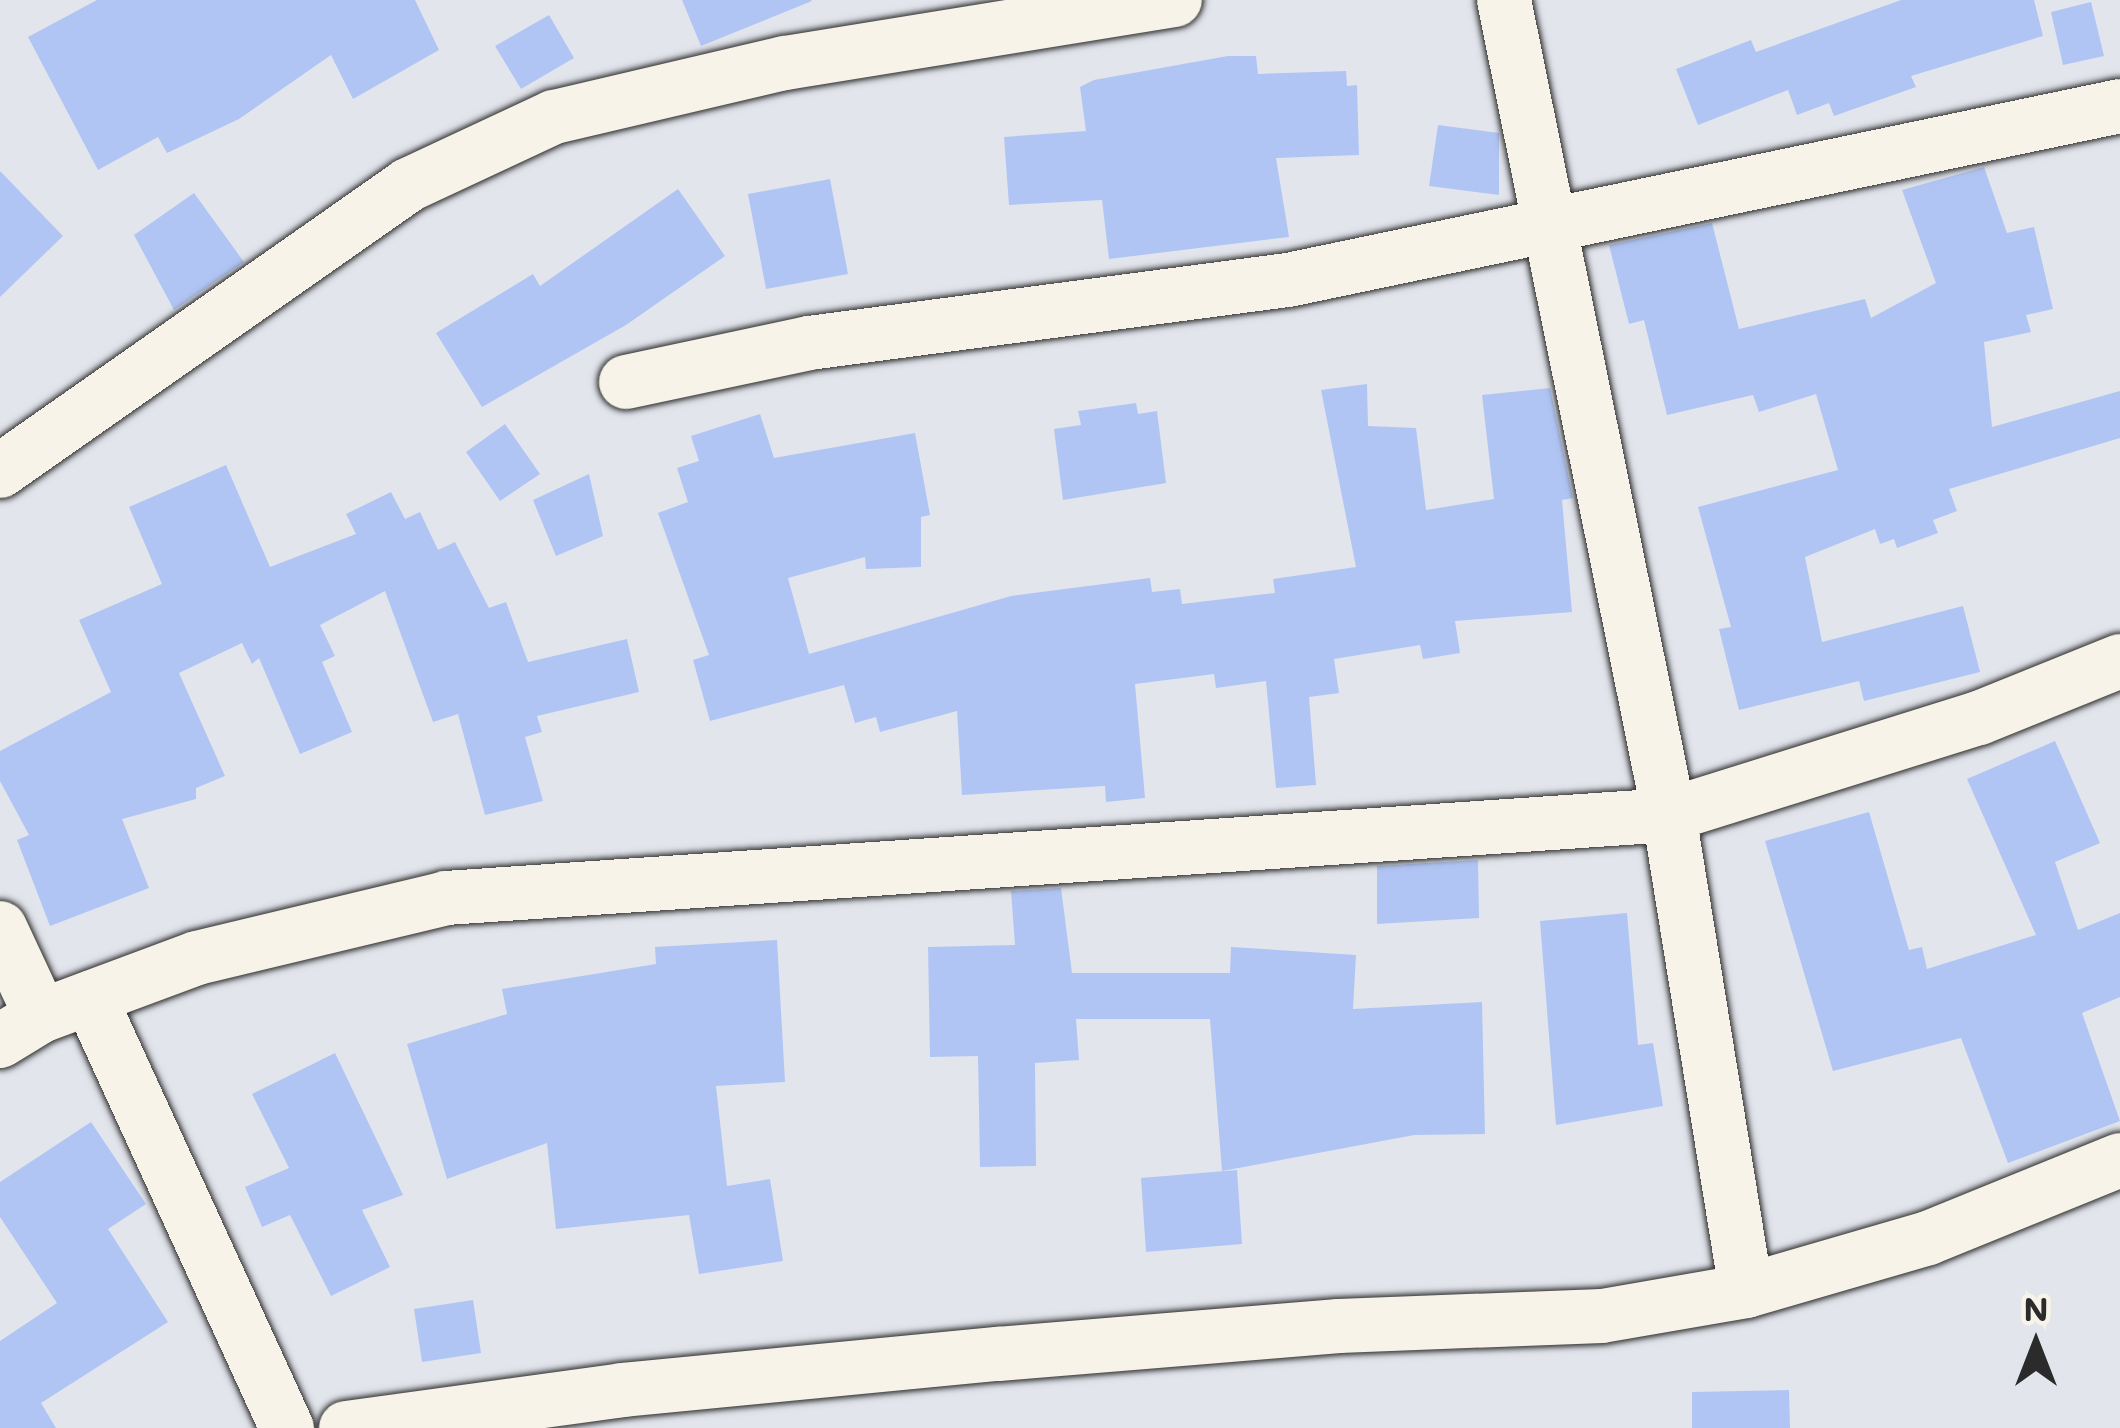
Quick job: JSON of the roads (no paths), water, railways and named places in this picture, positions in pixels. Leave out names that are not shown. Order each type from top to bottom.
[{"type":"street","points":[[0,471],[408,185],[554,117],[785,63],[1175,0]]},
{"type":"street","points":[[1504,0],[1669,815],[1746,1291]]},
{"type":"street","points":[[626,382],[808,343],[1288,280],[1548,220],[2120,106]]},
{"type":"street","points":[[44,1018],[197,958],[446,898],[1669,815],[1979,718],[2120,661]]},
{"type":"street","points":[[0,928],[44,1018],[287,1428]]},
{"type":"street","points":[[346,1428],[622,1390],[1021,1352],[1339,1326],[1602,1316],[1746,1291],[1928,1238],[2120,1160]]}]
